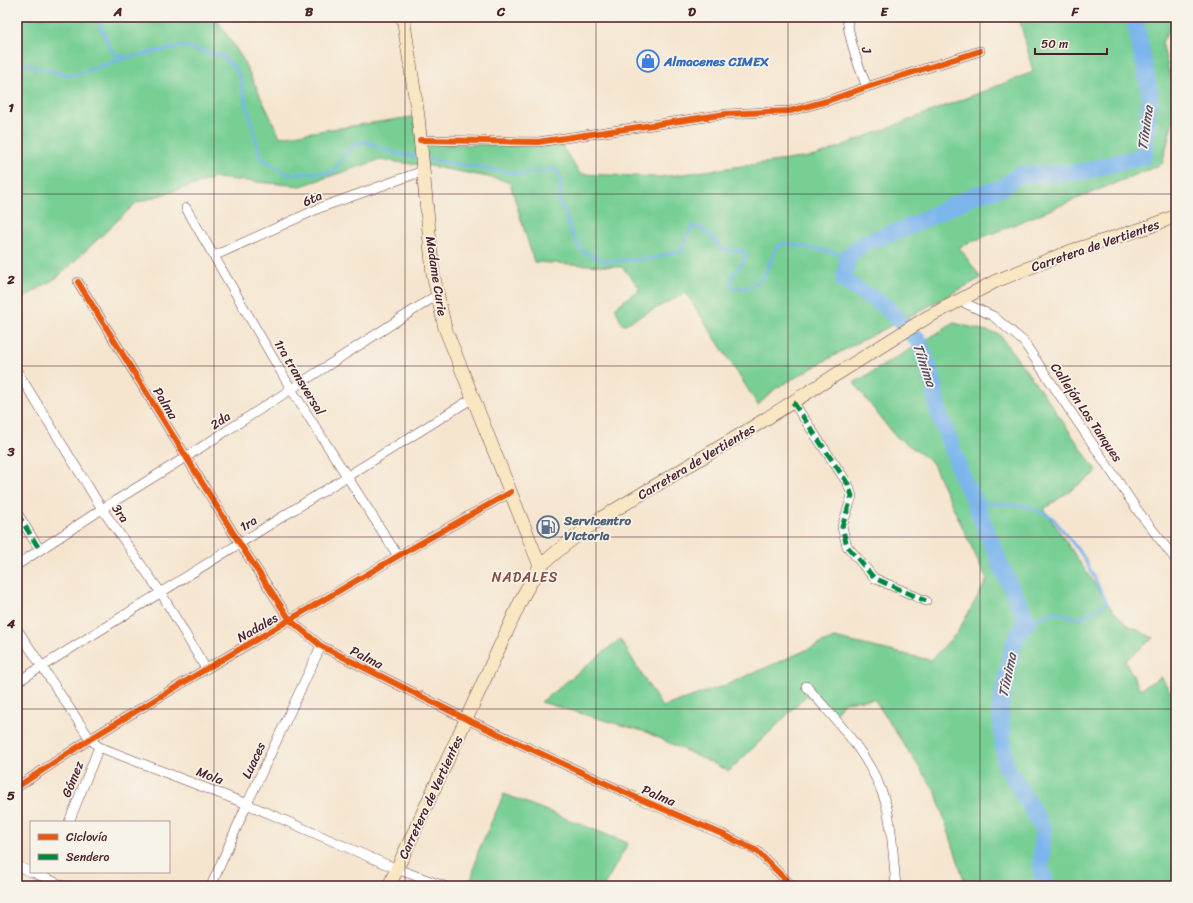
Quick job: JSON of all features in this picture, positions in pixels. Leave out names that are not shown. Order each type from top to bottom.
[{"type":"main road","name":"Madame Curie","points":[[403,17],[422,156],[433,274],[446,328],[540,566]]},
{"type":"main road","name":"Carretera de Vertientes","points":[[389,886],[514,614],[540,566],[598,520],[793,402],[926,318],[958,300],[996,281],[1071,251],[1148,227],[1176,216]]},
{"type":"street","name":"J","points":[[847,17],[857,63],[867,87]]},
{"type":"street","points":[[422,156],[538,142],[726,114],[790,111],[827,101],[980,51]]},
{"type":"street","name":"6ta","points":[[214,256],[322,207],[422,156]]},
{"type":"street","name":"1ra transversal","points":[[186,208],[291,389],[398,556]]},
{"type":"street","name":"Palma","points":[[78,282],[240,544],[290,620],[321,646],[466,719],[635,797],[722,834],[757,851],[792,886]]},
{"type":"street","name":"2da","points":[[17,566],[102,509],[186,457],[438,295]]},
{"type":"street","name":"Callejón Los Tanques","points":[[958,300],[992,316],[1023,341],[1138,511],[1176,560]]},
{"type":"street","name":"3ra","points":[[17,371],[102,509],[161,593],[206,669]]},
{"type":"street","name":"1ra","points":[[17,682],[473,398]]},
{"type":"street","points":[[793,402],[848,484],[852,496],[842,527],[847,546],[874,578],[926,601]]},
{"type":"street","name":"Nadales","points":[[17,787],[90,739],[206,669],[398,556],[512,492]]},
{"type":"street","points":[[17,513],[40,550]]},
{"type":"street","name":"Mola","points":[[17,629],[90,739],[99,747],[247,804],[397,869],[444,886]]},
{"type":"street","name":"Luaces","points":[[211,886],[247,804],[321,646]]},
{"type":"street","points":[[806,686],[851,738],[867,762],[879,786],[886,805],[889,821],[896,886]]},
{"type":"street","name":"Gómez","points":[[69,821],[99,747]]},
{"type":"street","points":[[17,866],[30,871]]},
{"type":"street","points":[[37,873],[48,875],[64,886]]},
{"type":"green space","points":[[17,17],[215,17],[242,58],[280,137],[418,116],[423,144],[562,146],[580,174],[661,177],[816,156],[1033,72],[1019,17],[1176,17],[1162,42],[1176,101],[1176,108],[1162,164],[959,247],[981,278],[853,345],[775,389],[758,405],[686,293],[623,325],[615,308],[640,288],[622,267],[534,262],[510,183],[499,179],[430,166],[379,160],[301,186],[215,178],[136,203],[59,276],[17,302]]},
{"type":"green space","points":[[954,323],[999,334],[1048,400],[1097,472],[1044,509],[1110,607],[1126,624],[1153,638],[1125,661],[1140,689],[1161,677],[1176,700],[1176,886],[966,886],[936,793],[874,699],[844,702],[832,718],[807,695],[729,771],[646,732],[541,702],[620,639],[662,707],[728,684],[834,638],[930,660],[957,633],[987,580],[932,462],[893,434],[854,383]]},
{"type":"green space","points":[[504,794],[628,843],[604,886],[470,886],[478,852]]},
{"type":"waterway","points":[[96,17],[113,53],[126,58],[182,46],[223,56],[238,72],[261,158],[287,174],[333,172],[349,149],[363,141],[399,154],[418,157]]},
{"type":"waterway","name":"Tíinima","points":[[1047,886],[1041,871],[1043,828],[1005,764],[1000,708],[1013,646],[1024,624],[1028,623],[1000,564],[972,495],[964,482],[939,415],[933,381],[919,341],[885,306],[844,281],[848,256],[864,243],[904,229],[977,194],[1002,188],[1018,175],[1081,172],[1144,156],[1150,94],[1135,20],[1132,17]]},
{"type":"waterway","points":[[17,62],[71,76],[126,58]]},
{"type":"waterway","points":[[426,159],[521,174],[556,170],[561,179],[559,203],[564,209],[572,235],[582,251],[605,261],[649,259],[681,251],[693,226],[698,227],[709,234],[722,249],[734,251],[743,250],[746,257],[731,279],[731,282],[736,289],[749,287],[758,282],[764,275],[777,247],[782,244],[786,243],[848,256]]},
{"type":"waterway","points":[[972,495],[987,503],[1027,506],[1052,517],[1083,556],[1107,603],[1080,619],[1055,612],[1028,623]]},
{"type":"marked path","points":[[793,402],[848,484],[852,496],[842,527],[847,546],[874,578],[926,601]]},
{"type":"marked path","points":[[17,513],[40,550]]},
{"type":"cycle path","points":[[420,140],[538,142],[726,114],[790,111],[827,101],[980,51]]},
{"type":"cycle path","points":[[78,282],[240,544],[290,620],[321,646],[466,719],[635,797],[722,834],[757,851],[792,886]]},
{"type":"cycle path","points":[[17,787],[90,739],[206,669],[398,556],[511,492]]},
{"type":"place","name":"Almacenes CIMEX","points":[[648,61]]},
{"type":"place","name":"Servicentro Victoria","points":[[548,527]]},
{"type":"district","name":"NADALES","points":[[525,577]]}]
